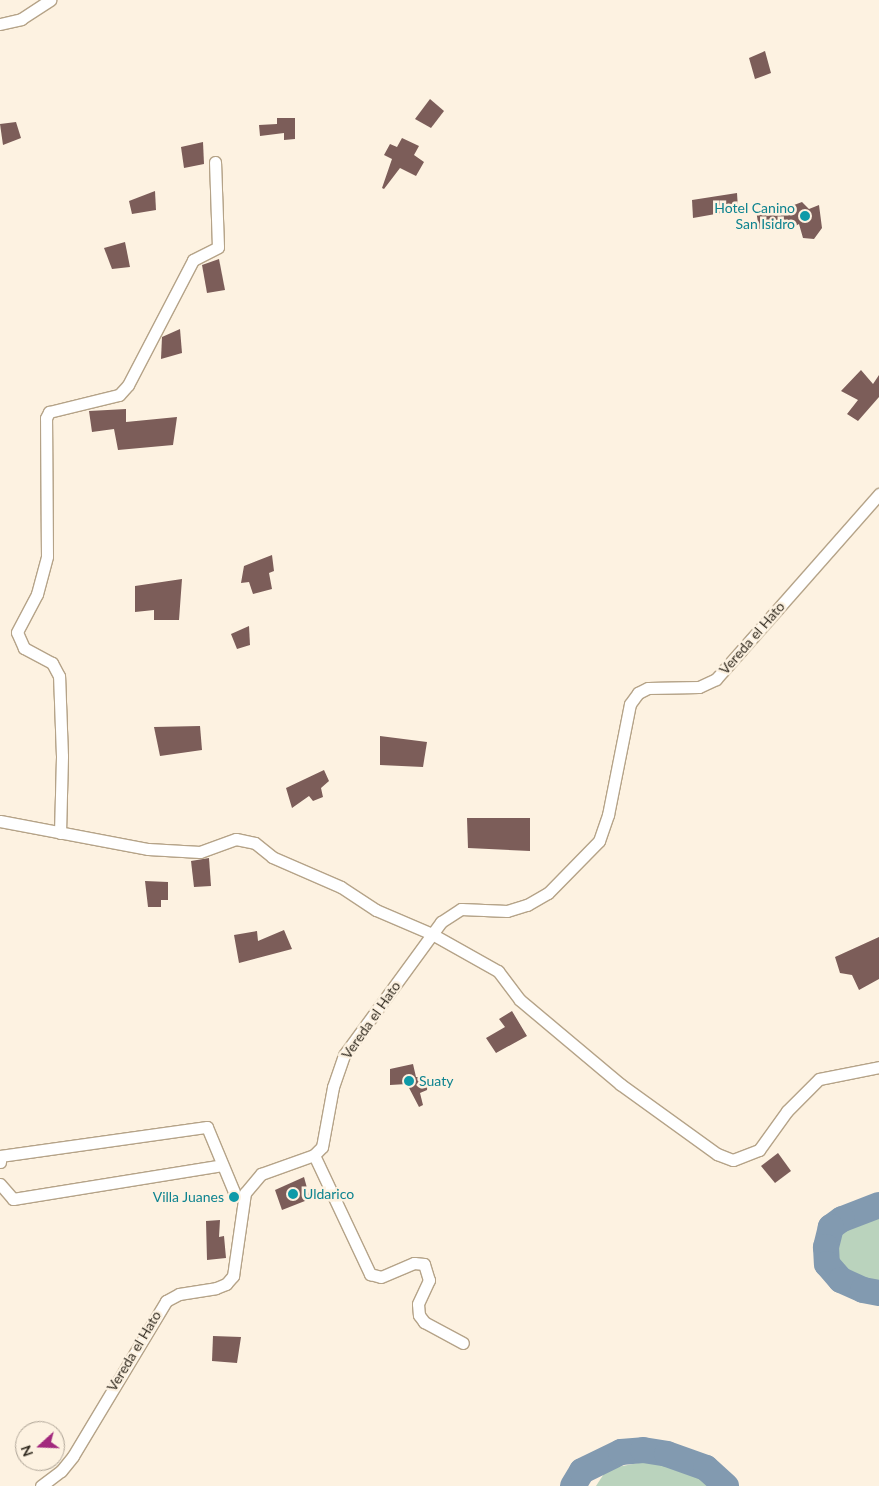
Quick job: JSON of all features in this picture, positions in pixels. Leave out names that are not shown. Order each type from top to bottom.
[{"type":"street","points":[[0,24],[20,19],[50,0]]},
{"type":"street","points":[[60,833],[59,676],[52,663],[24,648],[17,632],[37,594],[47,556],[46,418],[50,412],[111,398],[128,385],[193,260],[218,247],[215,162]]},
{"type":"street","name":"Vereda el Hato","points":[[41,1486],[61,1470],[73,1456],[166,1301],[179,1294],[226,1284],[233,1276],[237,1200],[260,1174],[314,1156],[322,1147],[335,1079],[344,1055],[432,934],[448,916],[461,909],[507,910],[527,905],[548,894],[599,841],[608,815],[630,704],[638,694],[648,688],[699,687],[716,679],[879,494]]},
{"type":"street","points":[[0,821],[148,849],[200,852],[236,839],[246,839],[272,857],[341,886],[376,910],[432,934],[498,971],[520,1000],[620,1084],[717,1154],[734,1160],[759,1150],[786,1112],[819,1079],[879,1067]]},
{"type":"street","points":[[0,1162],[0,1156],[207,1128],[237,1200]]},
{"type":"street","points":[[314,1156],[370,1274],[381,1277],[414,1263],[424,1264],[429,1280],[418,1304],[420,1315],[424,1322],[463,1343]]},
{"type":"street","points":[[0,1184],[13,1199],[222,1165]]},
{"type":"green space","points":[[879,1202],[879,1299],[872,1284],[842,1275],[821,1256],[818,1236]]},
{"type":"green space","points":[[659,1459],[702,1472],[713,1486],[596,1486],[607,1469]]},
{"type":"building","points":[[765,51],[771,73],[755,79],[749,58]]},
{"type":"building","points":[[430,99],[444,111],[431,128],[415,119]]},
{"type":"building","points":[[277,118],[295,118],[295,139],[284,140],[284,133],[260,136],[259,125],[277,124]]},
{"type":"building","points":[[16,122],[21,138],[3,145],[0,124]]},
{"type":"building","points":[[402,138],[419,146],[414,155],[424,162],[416,176],[400,168],[384,189],[382,188],[392,159],[384,155],[390,144],[397,147]]},
{"type":"building","points":[[203,142],[204,164],[184,168],[181,147]]},
{"type":"building","points":[[155,191],[156,210],[132,214],[129,201]]},
{"type":"building","points":[[737,193],[738,210],[693,218],[692,200]]},
{"type":"building","name":"Hotel Canino San Isidro","points":[[802,202],[809,209],[819,205],[822,228],[814,239],[803,238],[799,224],[792,228],[791,223],[759,229],[756,210],[770,209],[770,214]]},
{"type":"building","points":[[125,242],[130,267],[112,269],[104,248]]},
{"type":"building","points":[[219,259],[225,290],[207,293],[202,265]]},
{"type":"building","points":[[180,329],[182,353],[161,359],[162,337]]},
{"type":"building","points":[[861,370],[873,384],[879,375],[879,397],[858,421],[847,414],[858,400],[841,391]]},
{"type":"building","points":[[126,409],[126,422],[177,417],[173,445],[118,450],[114,429],[92,432],[89,411]]},
{"type":"building","points":[[272,555],[274,571],[269,573],[272,589],[253,594],[249,582],[241,583],[244,566]]},
{"type":"building","points":[[182,579],[179,620],[154,620],[154,610],[135,612],[135,586]]},
{"type":"building","points":[[249,626],[250,645],[237,649],[231,634]]},
{"type":"building","points":[[200,726],[202,750],[160,756],[154,727]]},
{"type":"building","points":[[380,736],[427,742],[423,767],[380,765]]},
{"type":"building","points":[[324,770],[329,781],[321,788],[323,797],[313,801],[309,796],[292,808],[286,788]]},
{"type":"building","points":[[467,818],[530,818],[530,851],[468,848]]},
{"type":"building","points":[[209,858],[211,886],[194,887],[191,861]]},
{"type":"building","points":[[145,881],[168,882],[168,900],[161,900],[161,907],[148,907]]},
{"type":"building","points":[[284,930],[292,949],[239,963],[234,935],[257,931],[258,941]]},
{"type":"building","points":[[879,937],[879,979],[859,990],[852,975],[840,973],[835,957]]},
{"type":"building","points":[[512,1011],[527,1036],[496,1053],[486,1038],[505,1027],[499,1019]]},
{"type":"building","name":"Suaty","points":[[413,1064],[416,1077],[428,1077],[427,1090],[420,1093],[423,1105],[419,1107],[407,1084],[390,1085],[390,1069]]},
{"type":"building","points":[[778,1153],[791,1171],[775,1183],[761,1166]]},
{"type":"building","name":"Uldarico","points":[[304,1177],[310,1199],[282,1210],[275,1190]]},
{"type":"building","points":[[220,1220],[219,1237],[224,1236],[226,1258],[207,1260],[206,1221]]},
{"type":"building","points":[[213,1336],[241,1337],[237,1363],[212,1361]]},
{"type":"waterway","points":[[879,1205],[842,1219],[831,1227],[826,1247],[827,1264],[841,1280],[863,1290],[879,1293]]},
{"type":"waterway","points":[[573,1486],[582,1471],[621,1452],[643,1450],[667,1454],[706,1468],[726,1486]]},
{"type":"place","name":"Hotel Canino San Isidro","points":[[805,216]]},
{"type":"place","name":"Suaty","points":[[409,1081]]},
{"type":"place","name":"Uldarico","points":[[293,1194]]},
{"type":"place","name":"Villa Juanes","points":[[234,1197]]}]
